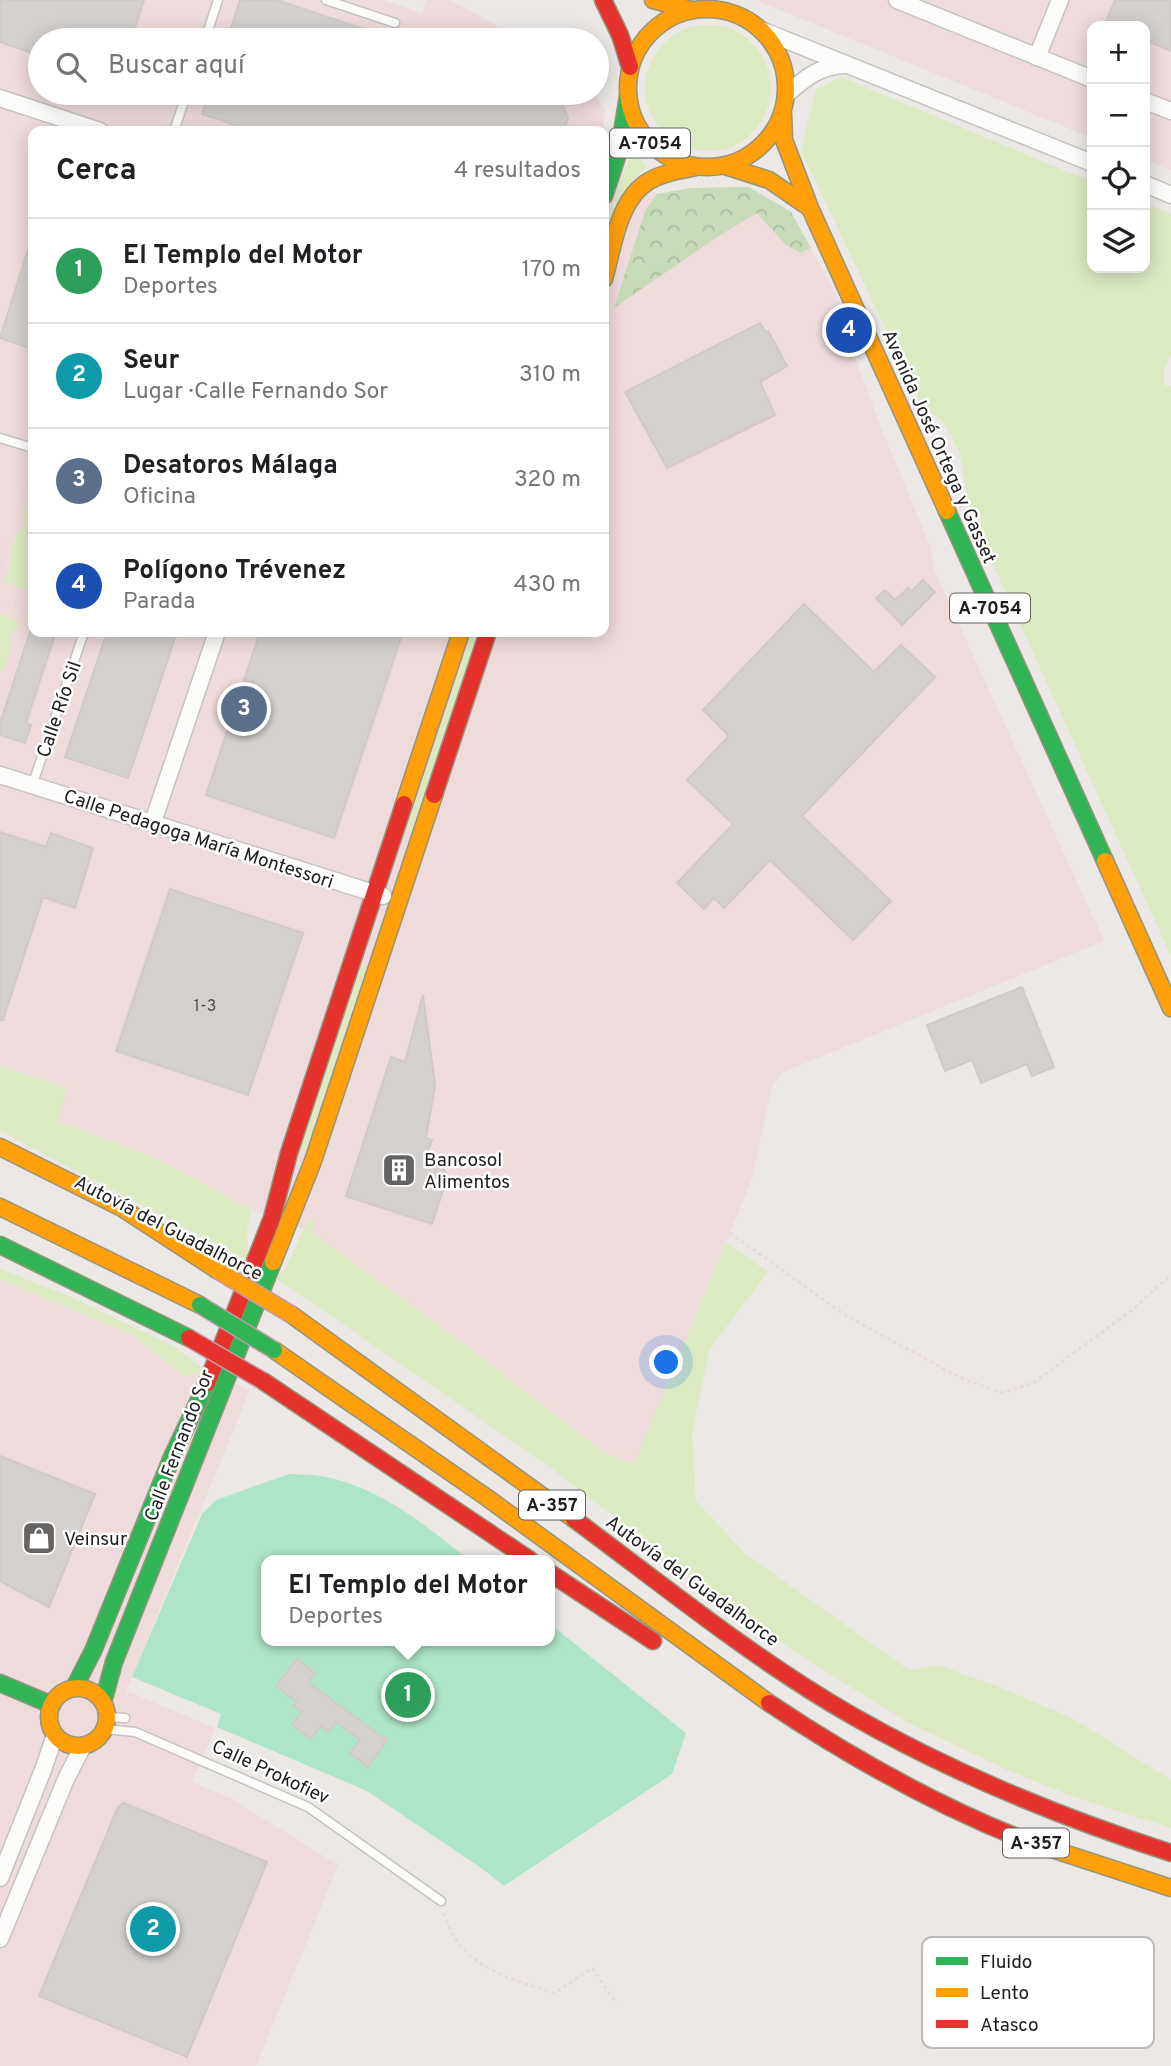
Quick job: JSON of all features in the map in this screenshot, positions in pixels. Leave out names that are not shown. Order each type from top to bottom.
[{"type":"main road","name":"A-7054","points":[[603,0],[621,35],[630,68],[628,96],[638,127],[650,143],[668,157],[696,167],[725,166],[749,156],[768,140],[783,114],[787,94],[782,61],[761,30],[746,19],[719,10],[691,10],[653,0]]},
{"type":"main road","name":"A-7054","points":[[630,68],[640,45],[654,29],[691,10]]},
{"type":"main road","points":[[609,181],[619,151],[628,96]]},
{"type":"main road","name":"Avenida José Ortega y Gasset","points":[[783,114],[784,140],[810,208],[1171,1008]]},
{"type":"main road","name":"Avenida José Ortega y Gasset","points":[[725,166],[755,172],[786,188],[810,208]]},
{"type":"main road","points":[[609,263],[627,205],[642,185],[663,174],[696,167]]},
{"type":"main road","points":[[243,1318],[289,1153],[459,637]]},
{"type":"main road","points":[[243,1318],[313,1161],[486,637]]},
{"type":"main road","points":[[0,1147],[122,1208],[217,1270]]},
{"type":"main road","name":"Autovía del Guadalhorce","points":[[78,1204],[217,1270],[292,1315],[766,1658],[848,1713],[920,1753],[1003,1791],[1122,1838],[1171,1853]]},
{"type":"main road","name":"A-357","points":[[0,1207],[200,1305],[274,1350],[483,1494],[709,1660],[827,1740],[906,1787],[1018,1837],[1171,1888]]},
{"type":"main road","points":[[0,1245],[189,1338],[263,1381],[523,1555]]},
{"type":"main road","points":[[0,1255],[81,1283]]},
{"type":"main road","name":"Calle Fernando Sor","points":[[74,1688],[93,1651],[172,1457],[210,1376],[243,1318]]},
{"type":"main road","name":"Calle Fernando Sor","points":[[105,1716],[114,1661],[243,1318]]},
{"type":"main road","points":[[555,1576],[666,1650]]},
{"type":"main road","points":[[689,1665],[828,1756],[906,1787]]},
{"type":"main road","points":[[0,1683],[52,1706]]},
{"type":"main road","points":[[74,1688],[96,1694],[105,1716],[98,1739],[83,1746],[63,1742],[50,1726],[52,1706],[57,1697],[74,1688]]},
{"type":"street","points":[[897,0],[1087,77]]},
{"type":"street","points":[[1037,57],[1060,0]]},
{"type":"street","points":[[761,30],[1087,161]]},
{"type":"street","points":[[787,94],[807,76],[828,65],[846,65]]},
{"type":"street","points":[[0,98],[85,126]]},
{"type":"street","points":[[1150,103],[1171,111]]},
{"type":"street","points":[[1150,186],[1171,195]]},
{"type":"street","points":[[153,822],[215,637]]},
{"type":"street","name":"Calle Pedagoga María Montessori","points":[[0,775],[399,901]]},
{"type":"street","points":[[0,1878],[55,1735]]},
{"type":"street","points":[[0,1939],[66,1779],[83,1746]]},
{"type":"lane","points":[[209,28],[218,0]]},
{"type":"lane","points":[[326,0],[395,23]]},
{"type":"lane","points":[[177,126],[183,105]]},
{"type":"lane","points":[[0,438],[28,446]]},
{"type":"lane","name":"Calle Río Sil","points":[[32,786],[82,637]]},
{"type":"lane","points":[[105,1716],[125,1718]]},
{"type":"lane","name":"Calle Prokofiev","points":[[105,1716],[135,1732],[309,1807],[441,1900]]},
{"type":"path","points":[[0,569],[28,488]]},
{"type":"path","points":[[0,601],[28,608]]},
{"type":"path","points":[[0,708],[28,624]]},
{"type":"path","points":[[730,1233],[845,1315],[957,1376],[1001,1393],[1033,1383],[1130,1311],[1171,1275]]},
{"type":"path","points":[[441,1900],[448,1930],[462,1951],[507,1978],[555,1993],[592,1968],[616,2003]]},
{"type":"shaded area","points":[[0,0],[382,0],[422,13],[426,0],[448,0],[500,28],[28,28],[28,105],[602,105],[605,109],[603,126],[28,126],[28,637],[609,637],[609,166],[657,194],[691,188],[749,187],[791,212],[840,302],[833,309],[849,341],[930,546],[935,572],[1104,941],[781,1073],[771,1088],[752,1179],[635,1464],[603,1452],[467,1346],[311,1232],[252,1210],[155,1158],[57,1121],[67,1088],[0,1066]]},
{"type":"shaded area","points":[[756,0],[1171,0],[1171,170],[1150,162],[1150,21],[1087,21],[1087,136]]},
{"type":"shaded area","points":[[0,1279],[133,1335],[184,1376],[208,1372],[250,1390],[126,1691],[215,1728],[192,1782],[230,1798],[338,1865],[256,2066],[0,2066]]},
{"type":"green space","points":[[708,25],[732,30],[752,44],[766,64],[771,88],[766,112],[752,132],[732,146],[708,151],[684,146],[664,132],[650,112],[645,88],[650,64],[664,44],[684,30]]},
{"type":"green space","points":[[841,77],[1087,180],[1087,273],[1150,273],[1150,205],[1171,214],[1171,353],[1164,370],[1164,385],[1171,386],[1171,956],[971,516],[959,451],[942,420],[921,404],[801,150],[816,90]]},
{"type":"green space","points":[[631,152],[648,166],[629,183],[611,230],[609,216]]},
{"type":"green space","points":[[749,187],[791,212],[811,248],[801,253],[786,245],[757,213],[717,237],[614,308],[645,211],[657,194],[691,188]]},
{"type":"green space","points":[[28,500],[28,591],[2,581],[13,558],[9,556],[18,529],[23,530],[26,520],[22,519]]},
{"type":"green space","points":[[0,614],[19,620],[15,633],[11,632],[8,641],[12,643],[3,671],[0,670]]},
{"type":"green space","points":[[470,637],[476,637],[411,833],[406,831]]},
{"type":"green space","points":[[361,965],[367,966],[306,1150],[300,1149]]},
{"type":"green space","points":[[0,1066],[67,1088],[58,1121],[155,1158],[252,1210],[247,1230],[248,1253],[283,1274],[308,1220],[315,1221],[312,1232],[467,1346],[603,1452],[634,1464],[726,1242],[768,1272],[709,1350],[692,1433],[696,1501],[747,1555],[909,1670],[938,1665],[994,1685],[1072,1718],[1171,1780],[1171,1828],[1074,1797],[1005,1769],[909,1723],[815,1665],[724,1602],[548,1466],[282,1282],[243,1258],[0,1131]]},
{"type":"green space","points":[[0,1269],[76,1299],[173,1346],[208,1372],[184,1376],[133,1335],[0,1279]]},
{"type":"green space","points":[[289,1474],[321,1476],[342,1481],[382,1498],[463,1555],[261,1555],[261,1646],[555,1646],[555,1628],[686,1733],[672,1774],[504,1886],[367,1791],[217,1727],[221,1714],[132,1677],[202,1514],[216,1500]]},
{"type":"building","points":[[0,0],[144,0],[135,28],[28,28],[28,52],[0,42]]},
{"type":"building","points":[[240,0],[277,0],[361,28],[231,28]]},
{"type":"building","points":[[1115,0],[1171,0],[1171,51],[1150,42],[1150,21],[1106,21]]},
{"type":"building","points":[[205,105],[563,105],[568,118],[566,126],[239,126],[202,114]]},
{"type":"building","points":[[28,249],[28,347],[0,338]]},
{"type":"building","points":[[760,323],[765,332],[768,331],[787,366],[760,382],[775,415],[667,468],[625,392]]},
{"type":"building","points":[[923,580],[935,592],[902,625],[876,598],[885,590],[895,600],[908,588],[912,591]]},
{"type":"building","points":[[804,604],[874,672],[901,645],[935,677],[802,816],[891,901],[853,940],[770,860],[724,908],[714,898],[704,909],[677,883],[733,824],[687,780],[729,736],[703,710]]},
{"type":"building","points":[[28,637],[54,637],[26,723],[31,725],[25,743],[0,735],[0,723]]},
{"type":"building","points":[[105,637],[175,637],[128,778],[65,757]]},
{"type":"building","points":[[258,637],[401,637],[334,838],[206,795]]},
{"type":"building","points":[[0,832],[46,847],[51,833],[93,848],[75,908],[43,897],[3,1020],[0,1020]]},
{"type":"building","points":[[170,889],[303,933],[248,1095],[116,1051]]},
{"type":"building","points":[[1022,987],[1054,1067],[1032,1076],[1027,1064],[981,1083],[972,1060],[945,1071],[927,1025]]},
{"type":"building","points":[[423,995],[435,1085],[426,1138],[432,1140],[428,1151],[448,1175],[432,1224],[346,1196],[391,1057],[405,1062]]},
{"type":"building","name":"Veinsur","points":[[0,1456],[95,1494],[49,1607],[0,1581]]},
{"type":"building","points":[[297,1659],[315,1673],[308,1683],[387,1740],[368,1767],[350,1753],[360,1740],[336,1722],[329,1732],[321,1726],[311,1739],[292,1725],[302,1712],[294,1706],[297,1702],[276,1686]]},
{"type":"building","points":[[124,1803],[267,1862],[187,2057],[39,1996],[118,1807]]},
{"type":"traffic: fast","points":[[609,181],[619,151],[628,96]]},
{"type":"traffic: fast","points":[[947,511],[1105,861]]},
{"type":"traffic: fast","points":[[0,1245],[189,1338]]},
{"type":"traffic: fast","points":[[103,1702],[114,1662],[273,1262]]},
{"type":"traffic: fast","points":[[200,1305],[274,1350]]},
{"type":"traffic: fast","points":[[74,1688],[93,1651],[172,1457],[207,1383]]},
{"type":"traffic: fast","points":[[0,1683],[52,1705]]},
{"type":"traffic: slow","points":[[653,0],[691,10]]},
{"type":"traffic: slow","points":[[707,9],[737,15],[763,32],[780,58],[786,88],[780,118],[763,144],[737,161],[707,167],[677,161],[651,144],[634,118],[628,88],[634,58],[651,32],[677,15],[707,9]]},
{"type":"traffic: slow","points":[[783,114],[784,140],[810,208],[947,511]]},
{"type":"traffic: slow","points":[[725,166],[769,180],[807,206]]},
{"type":"traffic: slow","points":[[609,260],[618,225],[630,200],[639,189],[660,176],[696,167]]},
{"type":"traffic: slow","points":[[404,804],[459,637]]},
{"type":"traffic: slow","points":[[273,1262],[313,1161],[434,795]]},
{"type":"traffic: slow","points":[[1105,861],[1171,1008]]},
{"type":"traffic: slow","points":[[0,1147],[122,1208],[217,1270]]},
{"type":"traffic: slow","points":[[0,1207],[200,1305]]},
{"type":"traffic: slow","points":[[217,1270],[292,1315]]},
{"type":"traffic: slow","points":[[292,1315],[574,1519]]},
{"type":"traffic: slow","points":[[274,1350],[486,1497],[769,1703]]},
{"type":"traffic: slow","points":[[78,1688],[89,1690],[102,1701],[107,1717],[105,1728],[94,1741],[78,1746],[67,1744],[54,1733],[49,1717],[51,1706],[62,1693],[78,1688]]},
{"type":"traffic: slow","points":[[1024,1840],[1171,1888]]},
{"type":"traffic: jam","points":[[603,0],[620,35],[630,67]]},
{"type":"traffic: jam","points":[[434,795],[486,637]]},
{"type":"traffic: jam","points":[[207,1383],[272,1218],[289,1153],[404,804]]},
{"type":"traffic: jam","points":[[189,1338],[263,1381]]},
{"type":"traffic: jam","points":[[263,1381],[523,1555]]},
{"type":"traffic: jam","points":[[574,1519],[745,1646],[851,1715],[967,1775],[1088,1824],[1171,1853]]},
{"type":"traffic: jam","points":[[555,1576],[653,1641]]},
{"type":"traffic: jam","points":[[769,1703],[893,1778],[957,1811],[1024,1840]]},
{"type":"place","name":"Polígono Trévenez","points":[[849,330]]},
{"type":"place","name":"Desatoros Málaga","points":[[244,709]]},
{"type":"place","name":"Bancosol Alimentos","points":[[399,1170]]},
{"type":"place","name":"Veinsur","points":[[39,1538]]},
{"type":"place","name":"El Templo del Motor","points":[[408,1695]]},
{"type":"place","name":"Seur","points":[[153,1929]]}]
